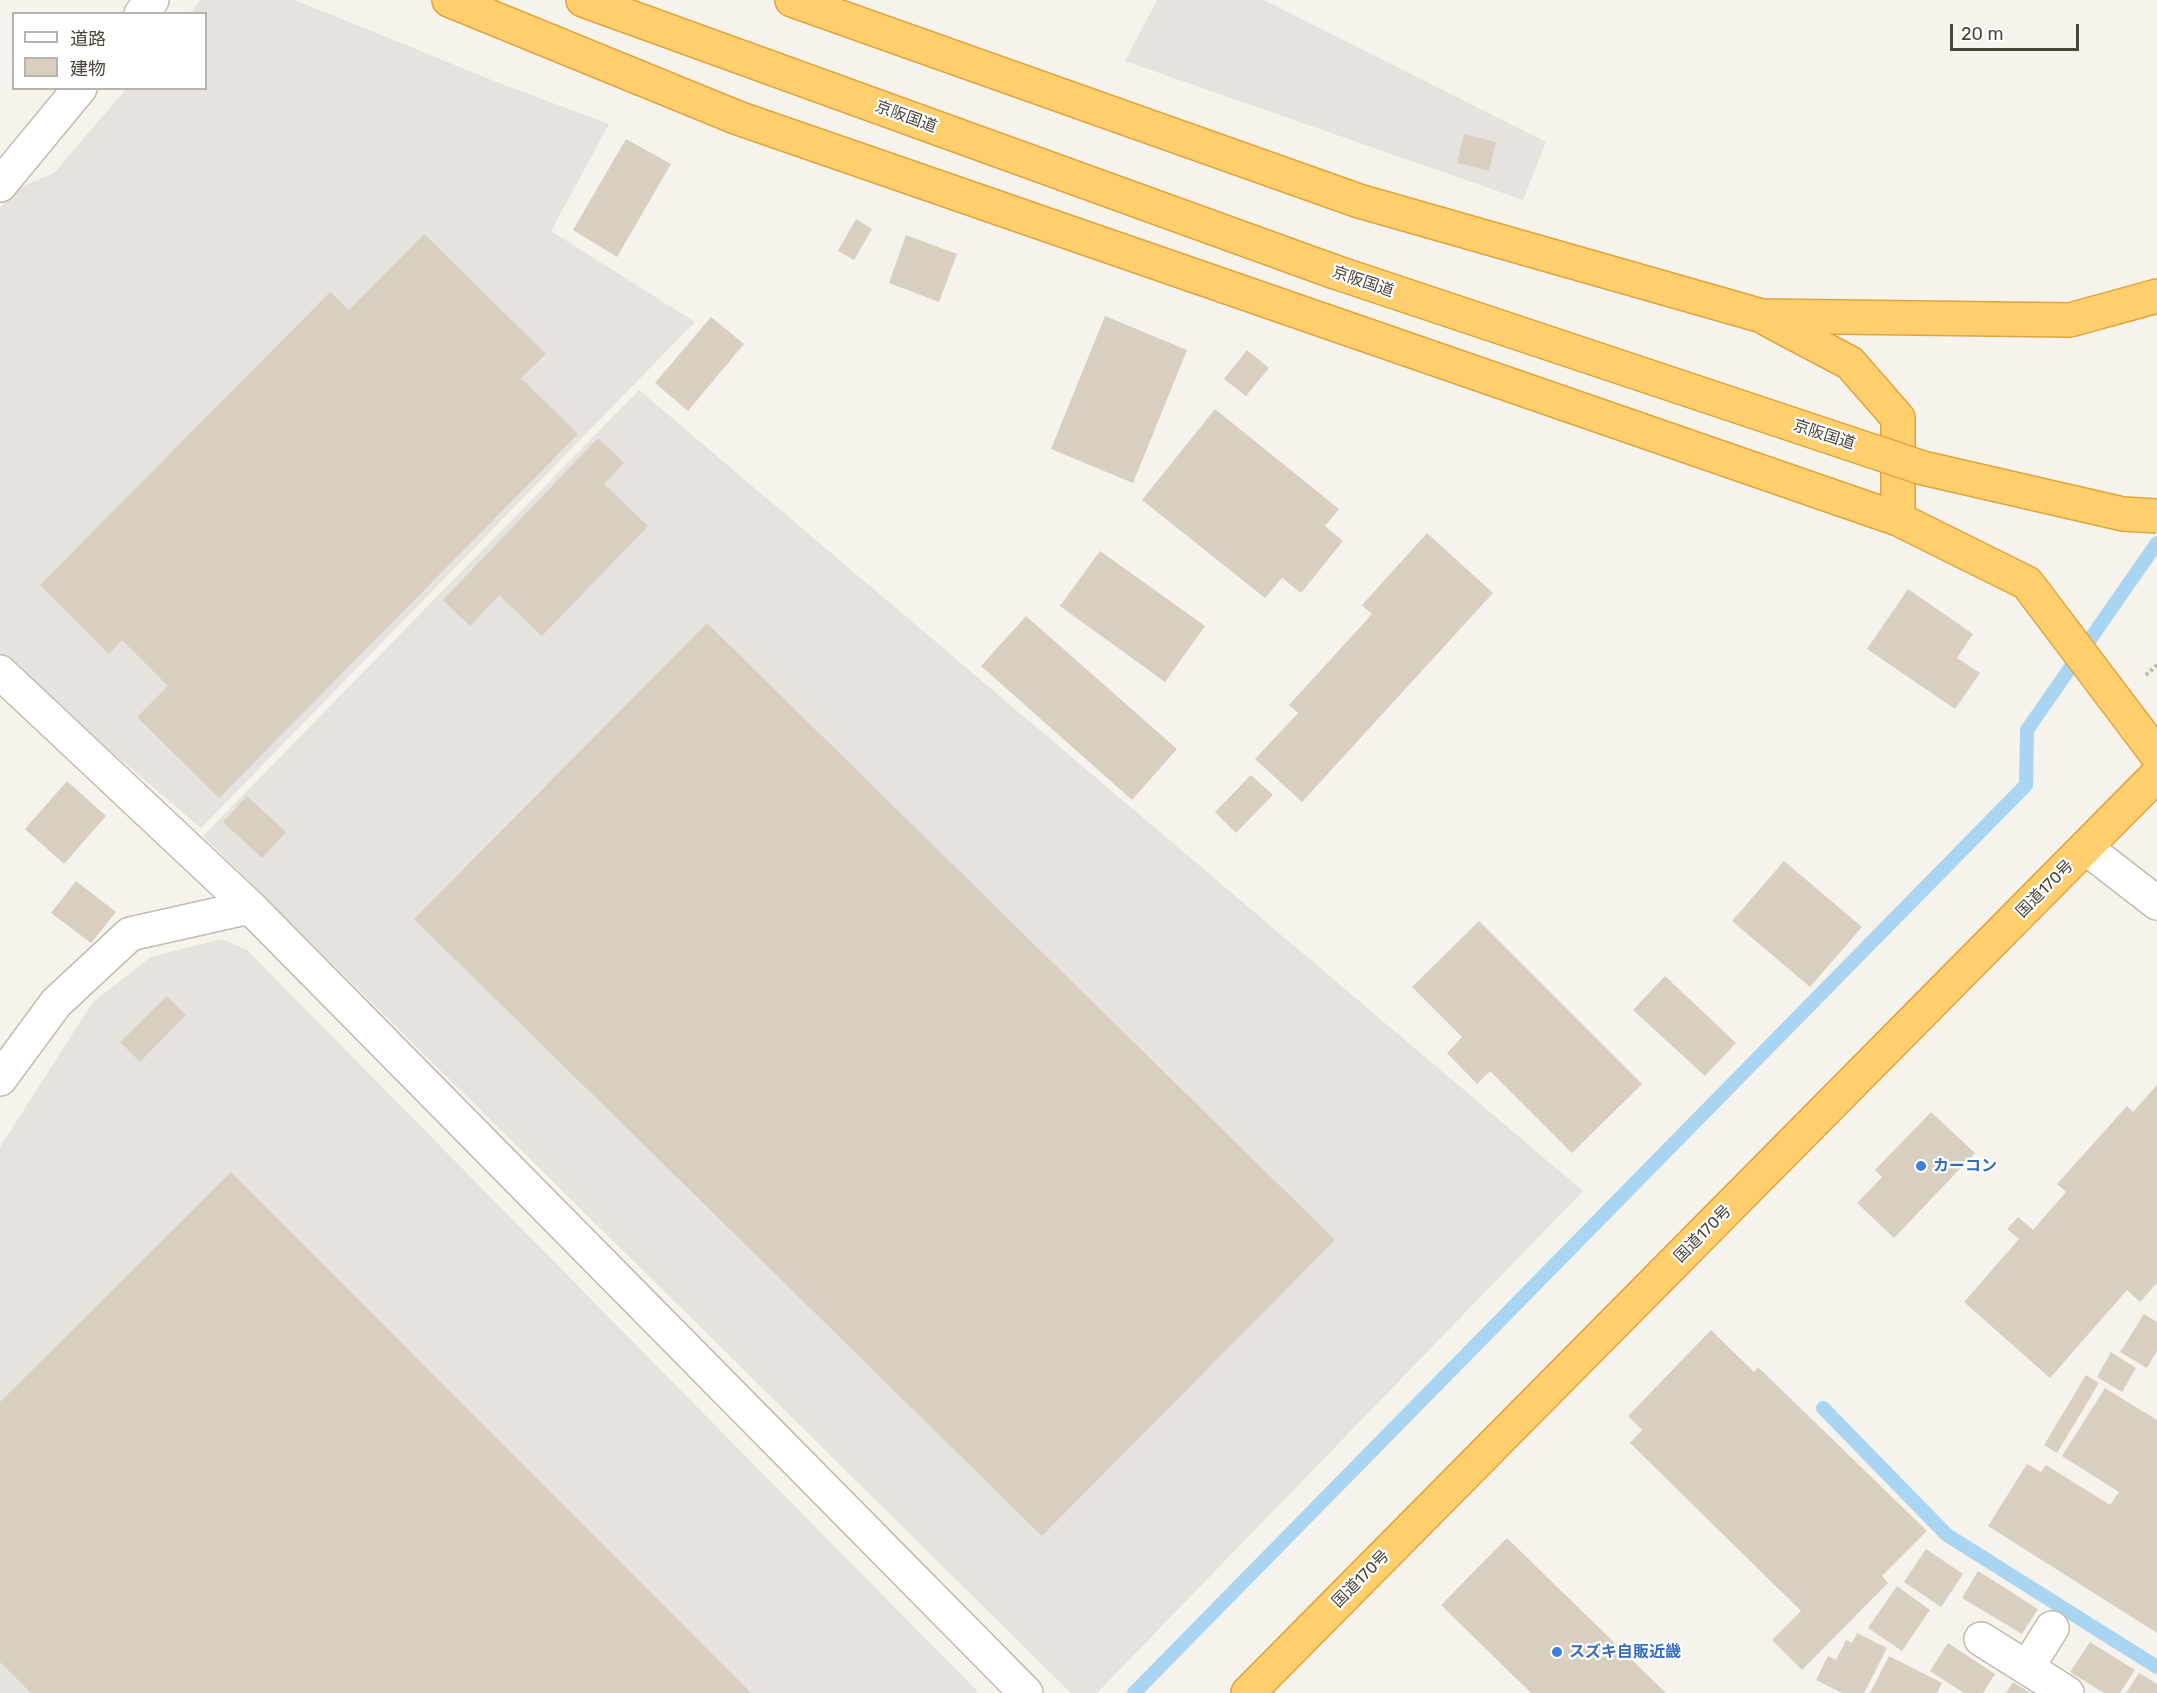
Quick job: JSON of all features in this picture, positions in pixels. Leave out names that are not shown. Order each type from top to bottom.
[{"type":"highway","points":[[449,0],[738,118],[1898,519],[2027,583],[2157,755]]},
{"type":"highway","name":"京阪国道","points":[[583,0],[1335,272],[1923,468],[2123,514],[2157,516]]},
{"type":"highway","points":[[792,0],[1359,201],[1762,316],[1850,363],[1898,418],[1898,519]]},
{"type":"highway","points":[[1762,316],[2070,320],[2157,296]]},
{"type":"highway","name":"国道170号","points":[[1248,1693],[2157,775]]},
{"type":"street","points":[[143,12],[152,0]]},
{"type":"street","points":[[8,176],[78,90]]},
{"type":"street","points":[[8,176],[54,151],[100,90]]},
{"type":"street","points":[[0,672],[250,907],[1026,1693]]},
{"type":"street","points":[[2086,848],[2157,903]]},
{"type":"street","points":[[0,1079],[56,1003],[130,934],[250,907]]},
{"type":"street","points":[[2026,1668],[2052,1628]]},
{"type":"street","points":[[1981,1639],[2067,1693]]},
{"type":"path","points":[[2143,678],[2157,666]]},
{"type":"shaded area","points":[[201,0],[295,0],[494,81],[609,124],[551,231],[695,322],[201,828],[0,657],[0,208],[16,189],[54,173],[125,90],[207,90],[207,12],[191,12]]},
{"type":"shaded area","points":[[1157,0],[1264,0],[1546,142],[1523,200],[1125,61]]},
{"type":"shaded area","points":[[639,390],[1583,1191],[1097,1693],[1071,1693],[203,836]]},
{"type":"shaded area","points":[[221,939],[247,950],[979,1693],[0,1693],[0,1147],[93,1002],[151,957]]},
{"type":"building","points":[[1464,134],[1496,142],[1489,171],[1457,163]]},
{"type":"building","points":[[626,139],[671,164],[617,257],[573,230]]},
{"type":"building","points":[[856,219],[872,229],[854,260],[838,251]]},
{"type":"building","points":[[424,234],[546,354],[521,378],[578,434],[219,798],[137,717],[168,686],[122,640],[109,654],[40,585],[330,292],[349,310]]},
{"type":"building","points":[[906,235],[957,254],[939,302],[889,283]]},
{"type":"building","points":[[1105,316],[1187,350],[1133,483],[1051,449]]},
{"type":"building","points":[[711,317],[744,344],[688,411],[655,383]]},
{"type":"building","points":[[1247,350],[1269,368],[1246,396],[1224,379]]},
{"type":"building","points":[[1215,409],[1339,509],[1325,526],[1343,541],[1301,593],[1282,578],[1265,598],[1142,500]]},
{"type":"building","points":[[598,438],[624,463],[604,484],[648,526],[542,636],[499,595],[470,626],[443,600]]},
{"type":"building","points":[[1427,533],[1493,593],[1302,802],[1255,759],[1298,713],[1289,705],[1372,614],[1362,605]]},
{"type":"building","points":[[1100,551],[1205,626],[1165,682],[1060,606]]},
{"type":"building","points":[[1908,589],[1973,634],[1957,658],[1980,673],[1955,709],[1867,649]]},
{"type":"building","points":[[1026,616],[1177,749],[1132,800],[981,666]]},
{"type":"building","points":[[707,623],[1335,1240],[1042,1536],[414,919]]},
{"type":"building","points":[[1251,775],[1273,795],[1236,833],[1215,812]]},
{"type":"building","points":[[67,781],[106,816],[64,864],[25,829]]},
{"type":"building","points":[[247,796],[286,832],[262,858],[223,822]]},
{"type":"building","points":[[1784,861],[1862,927],[1810,987],[1732,921]]},
{"type":"building","points":[[76,881],[116,912],[91,943],[51,913]]},
{"type":"building","points":[[1479,921],[1642,1084],[1572,1153],[1490,1071],[1477,1084],[1447,1053],[1462,1037],[1412,987]]},
{"type":"building","points":[[1665,976],[1736,1043],[1705,1076],[1633,1010]]},
{"type":"building","points":[[167,996],[186,1015],[140,1062],[120,1042]]},
{"type":"building","points":[[2157,1085],[2157,1283],[2140,1302],[2127,1290],[2050,1378],[1964,1302],[2019,1239],[2007,1229],[2018,1217],[2033,1230],[2066,1192],[2057,1184],[2127,1106],[2133,1112]]},
{"type":"building","points":[[1931,1112],[1975,1153],[1894,1238],[1857,1203],[1882,1177],[1875,1170]]},
{"type":"building","points":[[231,1172],[751,1693],[31,1693],[0,1662],[0,1402]]},
{"type":"building","points":[[2144,1314],[2157,1322],[2157,1351],[2147,1368],[2120,1352]]},
{"type":"building","points":[[1711,1330],[1754,1372],[1758,1367],[1927,1531],[1882,1576],[1888,1583],[1802,1670],[1772,1640],[1801,1611],[1630,1443],[1642,1430],[1628,1416]]},
{"type":"building","points":[[2111,1352],[2136,1368],[2122,1392],[2097,1377]]},
{"type":"building","points":[[2086,1375],[2099,1383],[2057,1453],[2044,1445]]},
{"type":"building","points":[[2105,1388],[2157,1420],[2157,1633],[1988,1526],[2027,1464],[2041,1472],[2046,1465],[2110,1505],[2119,1492],[2062,1456]]},
{"type":"building","points":[[1507,1538],[1666,1693],[1531,1693],[1441,1605]]},
{"type":"building","points":[[1926,1549],[1963,1574],[1941,1607],[1904,1582]]},
{"type":"building","points":[[1978,1571],[2038,1609],[2022,1634],[1962,1598]]},
{"type":"building","points":[[1897,1586],[1930,1610],[1902,1651],[1868,1628]]},
{"type":"building","points":[[1857,1633],[1887,1648],[1864,1693],[1842,1693],[1816,1680],[1828,1656],[1836,1660],[1846,1640],[1852,1643]]},
{"type":"building","points":[[2090,1642],[2135,1670],[2120,1693],[2104,1693],[2070,1672]]},
{"type":"building","points":[[1948,1643],[1995,1674],[1983,1693],[1964,1693],[1930,1671]]},
{"type":"building","points":[[1889,1656],[1942,1683],[1937,1693],[1870,1693]]},
{"type":"building","points":[[2139,1673],[2157,1684],[2157,1693],[2126,1693]]},
{"type":"building","points":[[2013,1682],[2030,1693],[2006,1693]]},
{"type":"waterway","points":[[1134,1693],[2026,785],[2027,730],[2157,543]]},
{"type":"waterway","points":[[1823,1408],[1947,1535],[2157,1667]]},
{"type":"place","name":"カーコン","points":[[1921,1166]]},
{"type":"place","name":"スズキ自販近畿","points":[[1557,1652]]}]
